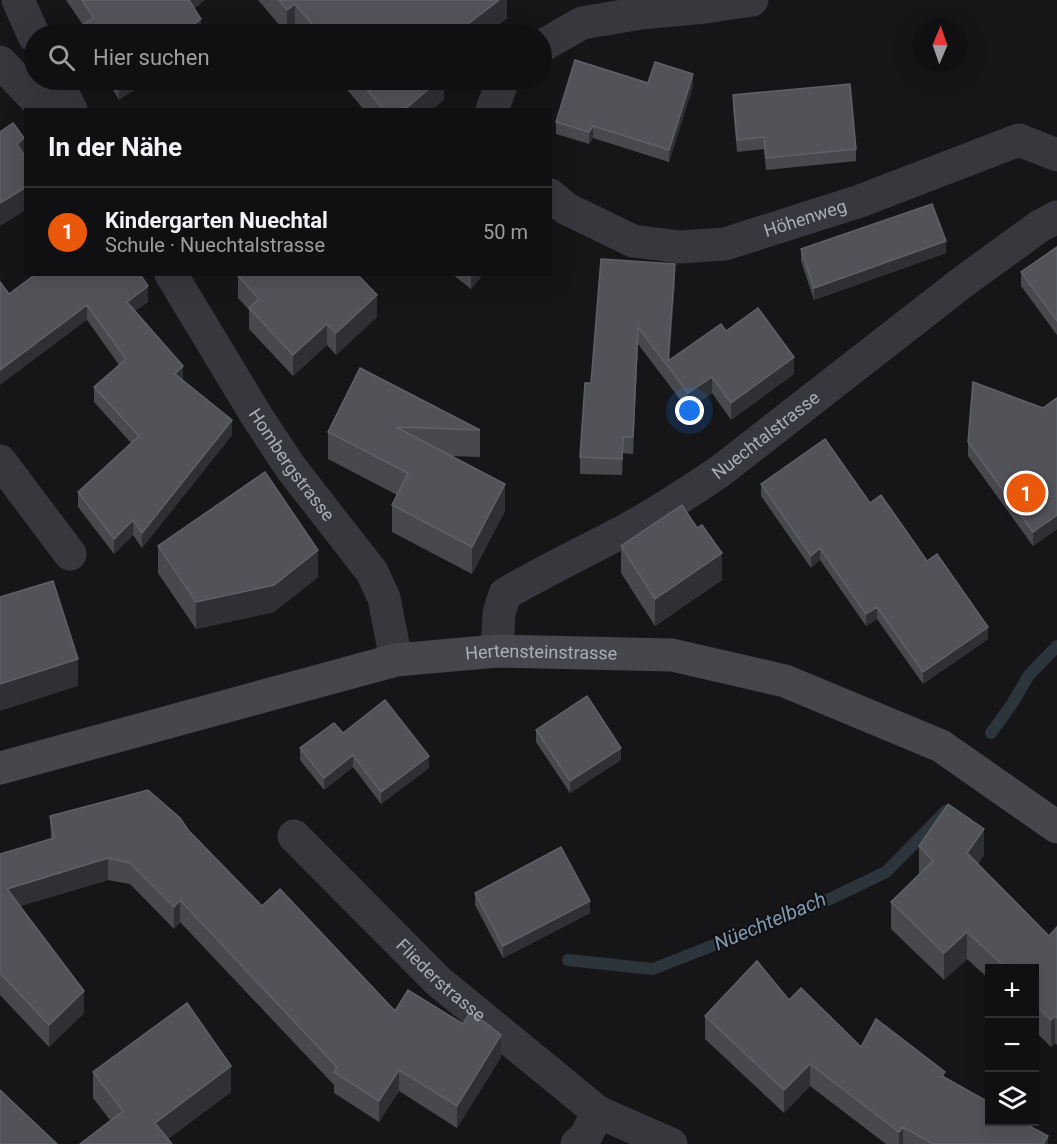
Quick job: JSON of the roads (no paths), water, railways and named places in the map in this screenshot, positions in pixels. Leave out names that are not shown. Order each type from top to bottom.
[{"type":"street","points":[[18,0],[29,24]]},
{"type":"street","points":[[552,40],[582,23],[641,13],[752,0]]},
{"type":"street","points":[[0,62],[24,87]]},
{"type":"street","points":[[27,90],[44,108]]},
{"type":"street","points":[[61,90],[70,108]]},
{"type":"street","points":[[493,108],[499,90]]},
{"type":"street","name":"Höhenweg","points":[[552,197],[567,209],[633,241],[680,247],[725,244],[860,201],[1019,140],[1057,155]]},
{"type":"street","name":"Nuechtalstrasse","points":[[497,651],[499,613],[505,594],[533,577],[626,530],[687,494],[719,472],[964,281],[1040,226],[1057,217]]},
{"type":"street","name":"Hombergstrasse","points":[[172,276],[256,415],[291,468],[372,572],[384,598],[396,660]]},
{"type":"street","points":[[0,461],[70,554]]},
{"type":"street","name":"Hertensteinstrasse","points":[[0,768],[396,660],[497,651],[672,655],[785,681],[941,746],[1057,826]]},
{"type":"street","name":"Fliederstrasse","points":[[294,836],[438,981],[598,1112],[671,1144]]},
{"type":"street","points":[[577,1144],[586,1136],[598,1112]]},
{"type":"waterway","name":"Nüechtelbach","points":[[991,733],[1029,675],[1057,646]]},
{"type":"waterway","name":"Nüechtelbach","points":[[568,960],[653,969],[742,934],[832,898],[886,872],[946,811]]},
{"type":"place","name":"Kindergarten Nuechtal","points":[[1026,493]]}]
